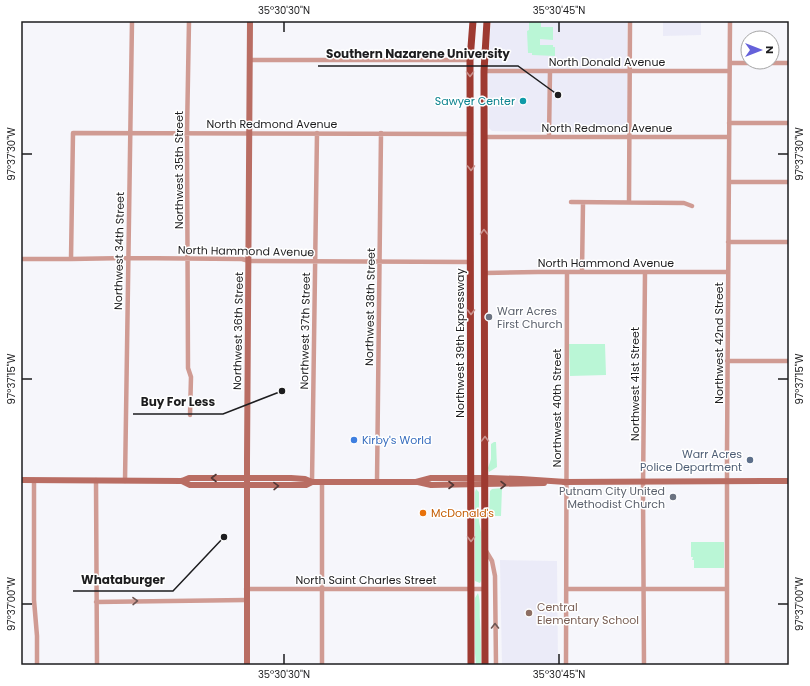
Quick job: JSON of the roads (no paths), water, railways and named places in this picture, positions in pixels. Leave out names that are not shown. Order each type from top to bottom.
[{"type":"highway","name":"Northwest 39th Expressway","points":[[471,665],[470,60],[473,21]]},
{"type":"highway","points":[[485,665],[484,71],[486,21]]},
{"type":"highway","points":[[470,134],[484,137]]},
{"type":"highway","points":[[471,202],[484,202]]},
{"type":"highway","points":[[471,262],[485,262]]},
{"type":"highway","points":[[471,273],[484,273]]},
{"type":"main road","name":"Northwest 36th Street","points":[[246,665],[250,21]]},
{"type":"main road","points":[[21,480],[182,481],[189,478],[246,478],[305,479],[312,482],[416,482],[431,478],[521,485],[566,482],[789,481]]},
{"type":"main road","points":[[182,481],[190,485],[246,486],[306,485],[312,482]]},
{"type":"street","name":"Northwest 34th Street","points":[[126,481],[132,21]]},
{"type":"street","name":"Northwest 35th Street","points":[[189,21],[187,132],[188,368],[191,377],[190,415]]},
{"type":"street","points":[[629,202],[630,21]]},
{"type":"street","name":"Northwest 42nd Street","points":[[727,665],[726,589],[730,21]]},
{"type":"street","points":[[250,60],[470,60]]},
{"type":"street","points":[[730,63],[789,63]]},
{"type":"street","name":"North Donald Avenue","points":[[484,71],[730,71]]},
{"type":"street","points":[[549,137],[550,71]]},
{"type":"street","points":[[729,123],[789,123]]},
{"type":"street","name":"North Redmond Avenue","points":[[71,260],[73,133],[250,132],[470,134]]},
{"type":"street","name":"Northwest 37th Street","points":[[312,482],[317,133]]},
{"type":"street","name":"Northwest 38th Street","points":[[378,482],[381,133]]},
{"type":"street","name":"North Redmond Avenue","points":[[484,137],[729,137]]},
{"type":"street","points":[[729,182],[789,182]]},
{"type":"street","points":[[572,202],[684,203],[692,206]]},
{"type":"street","points":[[582,272],[583,203]]},
{"type":"street","points":[[728,242],[789,242]]},
{"type":"street","name":"North Hammond Avenue","points":[[21,259],[71,260],[128,258],[242,259],[249,261],[471,262]]},
{"type":"street","name":"Northwest 40th Street","points":[[566,665],[567,272]]},
{"type":"street","name":"Northwest 41st Street","points":[[644,665],[645,272]]},
{"type":"street","name":"North Hammond Avenue","points":[[484,273],[728,272]]},
{"type":"street","points":[[728,361],[789,361]]},
{"type":"street","points":[[34,480],[34,600],[37,630],[37,665]]},
{"type":"street","points":[[96,480],[97,665]]},
{"type":"street","points":[[322,482],[322,665]]},
{"type":"street","points":[[485,549],[492,561],[495,576],[496,665]]},
{"type":"street","name":"North Saint Charles Street","points":[[246,589],[485,589]]},
{"type":"street","points":[[566,589],[726,589]]},
{"type":"street","points":[[96,602],[246,600]]},
{"type":"place","name":"Southern Nazarene University","points":[[558,95]]},
{"type":"place","name":"Sawyer Center","points":[[523,101]]},
{"type":"place","name":"Warr Acres First Church","points":[[489,317]]},
{"type":"place","name":"Buy For Less","points":[[282,391]]},
{"type":"place","name":"Kirby's World","points":[[354,440]]},
{"type":"place","name":"Warr Acres Police Department","points":[[750,460]]},
{"type":"place","name":"Putnam City United Methodist Church","points":[[673,497]]},
{"type":"place","name":"McDonald's","points":[[423,513]]},
{"type":"place","name":"Whataburger","points":[[224,537]]},
{"type":"place","name":"Central Elementary School","points":[[529,613]]}]
